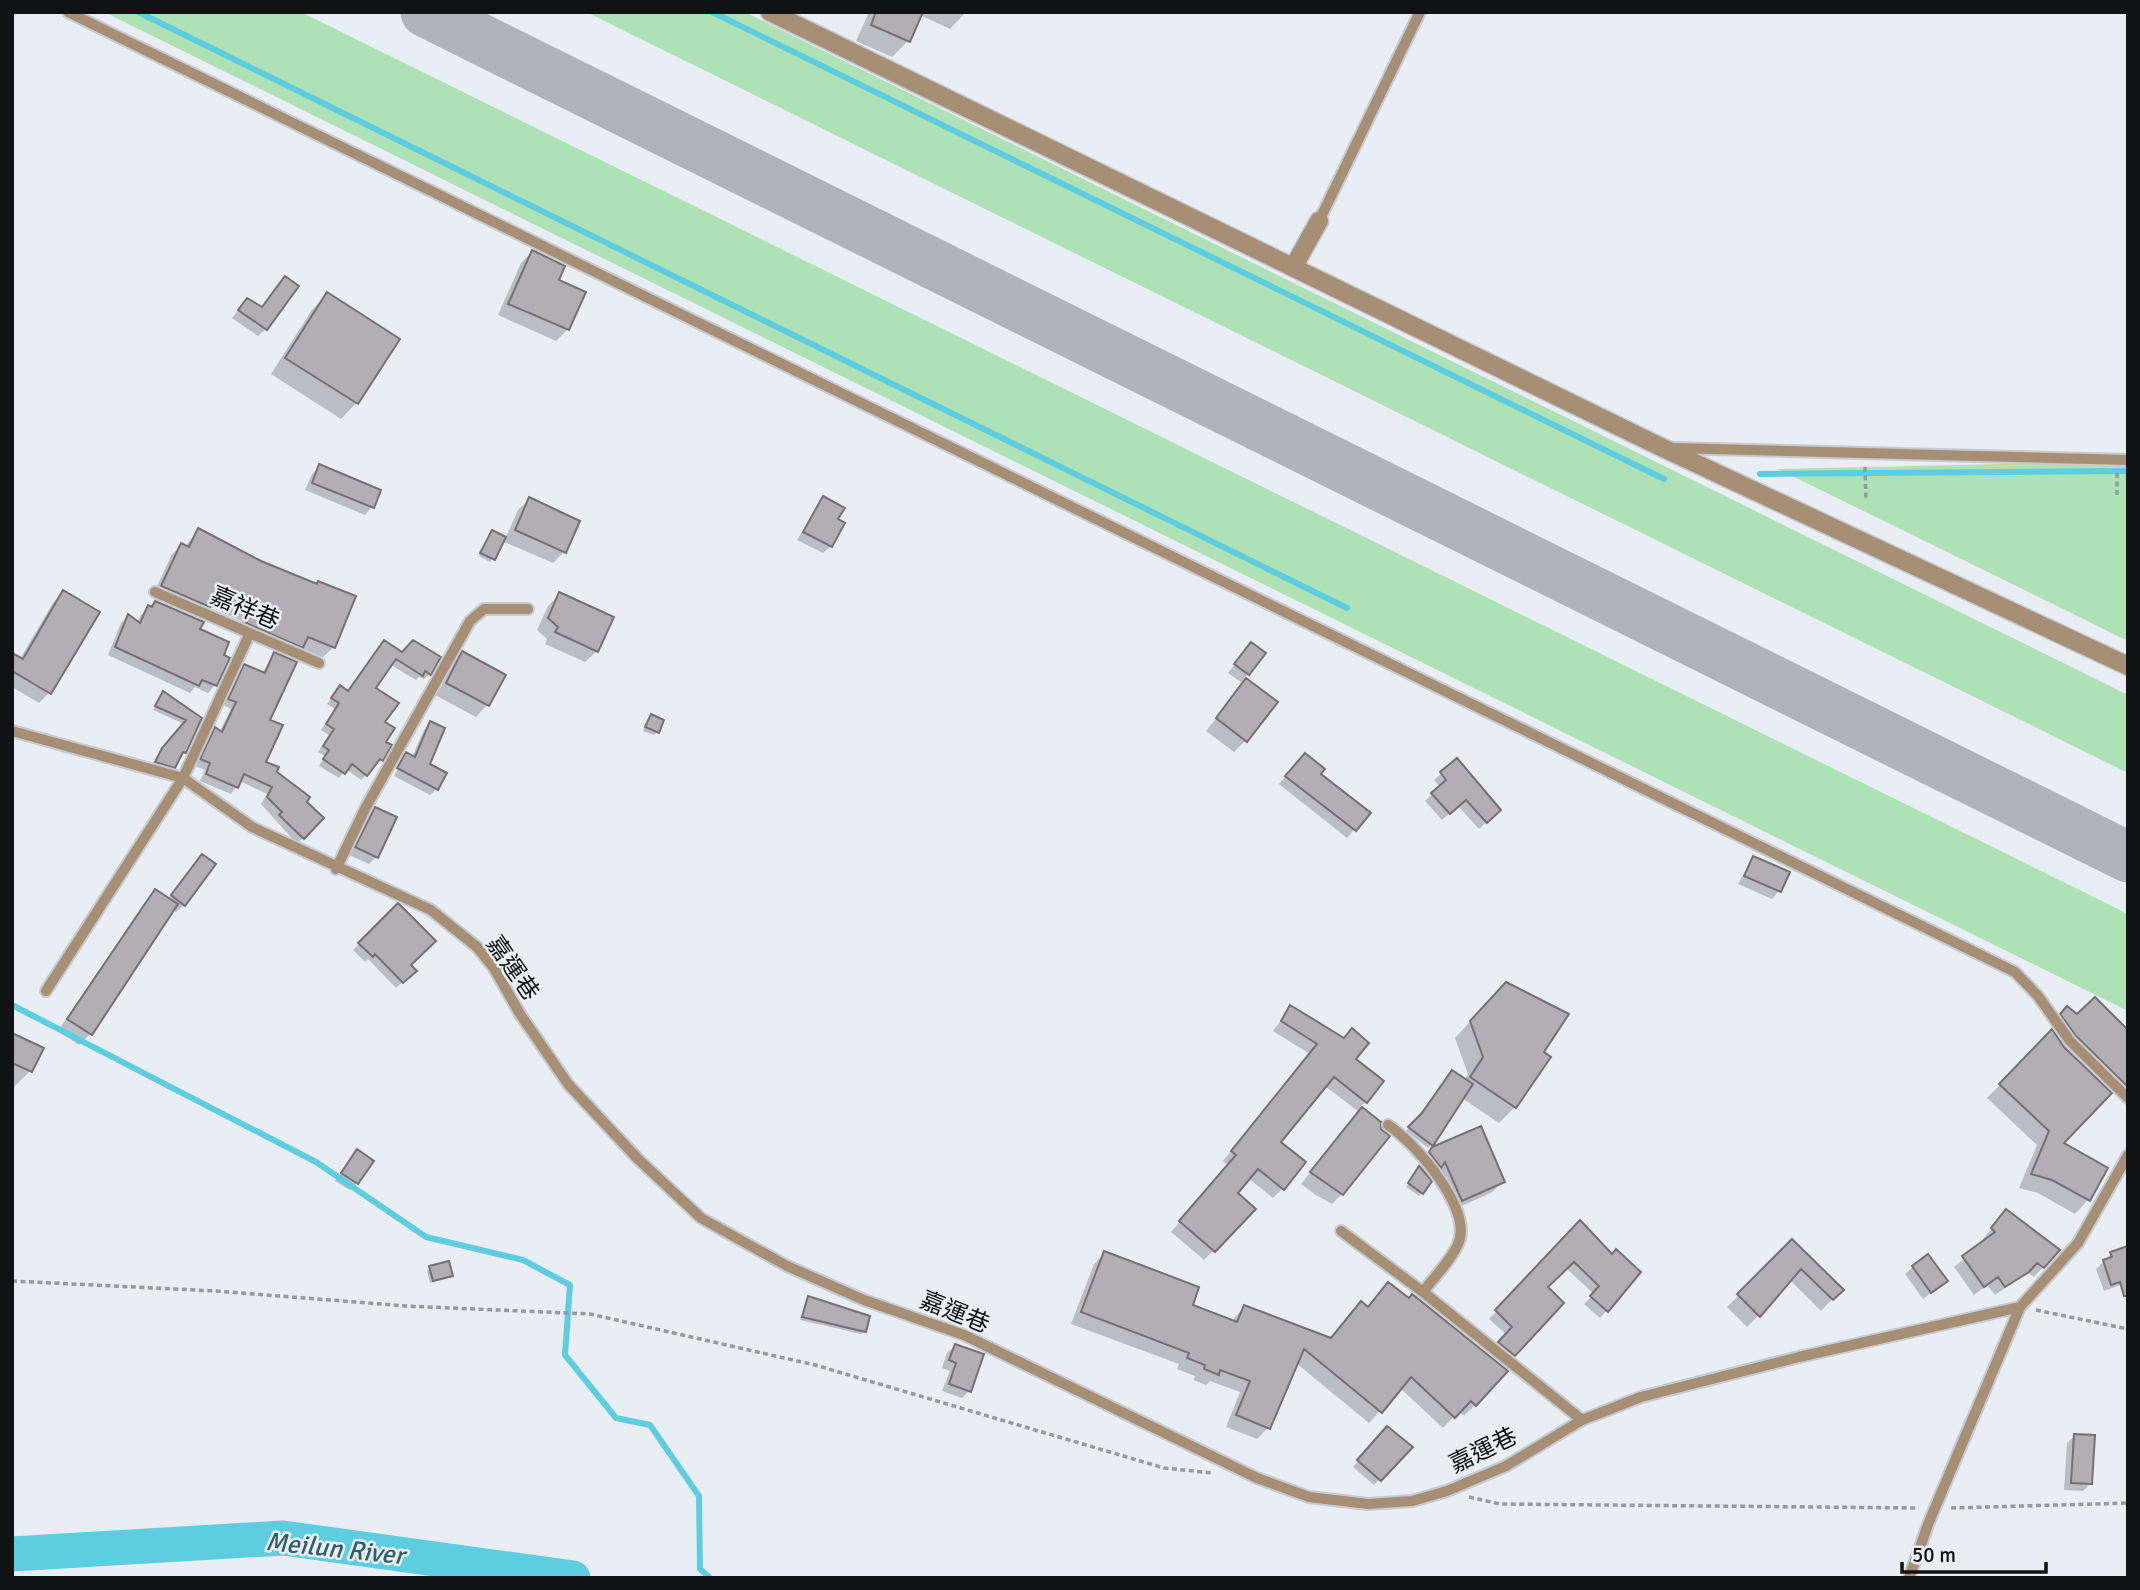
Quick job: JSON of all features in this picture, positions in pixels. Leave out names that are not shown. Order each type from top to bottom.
[{"type":"street","points":[[770,12],[1663,448],[2128,666]]},
{"type":"street","points":[[1294,266],[1319,221]]},
{"type":"lane","points":[[68,12],[2015,972],[2038,996],[2070,1041],[2128,1098]]},
{"type":"lane","points":[[1319,221],[1420,12]]},
{"type":"lane","points":[[1663,448],[2123,460]]},
{"type":"lane","name":"嘉祥巷","points":[[155,592],[319,663]]},
{"type":"lane","points":[[336,869],[366,807],[470,621],[484,609],[528,609]]},
{"type":"lane","points":[[46,991],[183,778],[250,633]]},
{"type":"lane","name":"嘉運巷","points":[[12,731],[183,778],[252,827],[336,869],[431,910],[477,947],[495,968],[520,1014],[568,1084],[637,1158],[701,1218],[787,1266],[864,1300],[964,1335],[1257,1478],[1309,1497],[1368,1504],[1412,1501],[1447,1491],[1506,1465],[1582,1420],[1654,1394],[1798,1357],[2020,1307]]},
{"type":"lane","points":[[1388,1125],[1431,1165],[1452,1198],[1461,1228],[1459,1243],[1423,1292]]},
{"type":"lane","points":[[1909,1578],[1929,1522],[2020,1307],[2078,1243],[2128,1155]]},
{"type":"lane","points":[[1341,1231],[1423,1292],[1582,1420]]},
{"type":"path","points":[[1864,454],[1867,500]]},
{"type":"path","points":[[2118,498],[2123,460]]},
{"type":"path","points":[[12,1281],[216,1291],[406,1306],[590,1314],[815,1365],[1164,1468],[1217,1474]]},
{"type":"path","points":[[2020,1307],[2128,1329]]},
{"type":"path","points":[[1447,1491],[1500,1504],[1935,1508],[2128,1503]]},
{"type":"green space","points":[[104,12],[301,12],[2128,914],[2128,1011]]},
{"type":"green space","points":[[586,12],[745,12],[2128,695],[2128,773]]},
{"type":"green space","points":[[2128,461],[2128,641],[1778,469]]},
{"type":"building","points":[[876,12],[923,12],[910,42],[871,25]]},
{"type":"building","points":[[532,250],[565,266],[559,280],[586,292],[569,330],[508,304]]},
{"type":"building","points":[[285,276],[299,286],[267,330],[238,310],[247,298],[262,307]]},
{"type":"building","points":[[327,292],[400,339],[358,404],[285,358]]},
{"type":"building","points":[[319,464],[381,490],[374,508],[312,483]]},
{"type":"building","points":[[823,496],[845,508],[838,519],[845,523],[832,547],[803,532]]},
{"type":"building","points":[[529,497],[580,521],[566,553],[515,530]]},
{"type":"building","points":[[198,528],[261,561],[317,584],[318,581],[356,596],[335,648],[308,637],[303,648],[246,623],[251,611],[216,594],[210,607],[161,586],[181,543],[189,547]]},
{"type":"building","points":[[492,530],[506,537],[495,560],[480,553]]},
{"type":"building","points":[[63,590],[100,612],[51,694],[12,671],[12,653],[23,659]]},
{"type":"building","points":[[559,592],[614,617],[598,652],[555,632],[558,627],[548,618]]},
{"type":"building","points":[[155,601],[204,622],[200,629],[229,642],[224,655],[230,658],[217,686],[202,680],[199,686],[115,647],[128,614],[140,623],[148,605],[152,607]]},
{"type":"building","points":[[384,640],[402,652],[413,640],[441,657],[431,675],[425,671],[423,676],[396,659],[376,688],[399,703],[385,722],[395,728],[386,742],[392,745],[383,761],[380,759],[367,776],[352,764],[345,774],[323,759],[329,750],[323,746],[334,729],[326,724],[339,703],[331,698],[340,685],[348,691]]},
{"type":"building","points":[[1251,642],[1266,653],[1249,675],[1234,664]]},
{"type":"building","points":[[462,651],[506,675],[489,706],[446,683]]},
{"type":"building","points":[[274,652],[297,662],[270,720],[283,725],[266,762],[279,767],[277,772],[310,797],[307,802],[324,818],[304,839],[279,815],[282,812],[267,797],[272,787],[244,774],[238,788],[206,774],[210,763],[200,759],[215,727],[222,732],[236,702],[228,699],[244,664],[265,673]]},
{"type":"building","points":[[1246,678],[1278,702],[1247,742],[1216,718]]},
{"type":"building","points":[[163,691],[202,718],[186,753],[183,752],[175,768],[155,762],[162,748],[186,720],[155,706]]},
{"type":"building","points":[[651,714],[664,720],[659,733],[645,727]]},
{"type":"building","points":[[430,721],[445,728],[430,764],[447,773],[438,790],[397,768],[406,752],[415,757]]},
{"type":"building","points":[[1305,753],[1325,769],[1321,774],[1371,813],[1356,831],[1285,776]]},
{"type":"building","points":[[1457,758],[1501,810],[1487,823],[1466,800],[1450,814],[1431,793],[1446,780],[1440,772]]},
{"type":"building","points":[[375,807],[397,817],[378,858],[355,847]]},
{"type":"building","points":[[202,854],[216,864],[185,906],[171,895]]},
{"type":"building","points":[[1753,856],[1790,872],[1781,892],[1744,876]]},
{"type":"building","points":[[155,889],[178,904],[92,1035],[67,1019]]},
{"type":"building","points":[[398,903],[436,941],[411,965],[417,971],[403,983],[375,954],[373,957],[358,943]]},
{"type":"building","points":[[1506,982],[1569,1014],[1544,1052],[1551,1057],[1516,1108],[1470,1077],[1483,1057],[1470,1021]]},
{"type":"building","points":[[2095,997],[2128,1030],[2128,1087],[2076,1036],[2060,1014],[2067,1006],[2077,1014]]},
{"type":"building","points":[[1290,1005],[1344,1038],[1352,1028],[1369,1043],[1356,1059],[1384,1081],[1367,1103],[1334,1077],[1281,1142],[1306,1162],[1284,1190],[1258,1169],[1238,1193],[1256,1209],[1215,1252],[1179,1221],[1236,1155],[1231,1151],[1317,1044],[1281,1021]]},
{"type":"building","points":[[2052,1029],[2064,1047],[2112,1093],[2064,1143],[2108,1168],[2090,1201],[2052,1180],[2031,1174],[2049,1131],[1999,1084]]},
{"type":"building","points":[[12,1033],[44,1048],[32,1072],[12,1063]]},
{"type":"building","points":[[1452,1070],[1473,1084],[1433,1146],[1408,1127],[1422,1113]]},
{"type":"building","points":[[1362,1107],[1381,1122],[1381,1129],[1390,1136],[1343,1195],[1310,1172]]},
{"type":"building","points":[[1481,1126],[1505,1182],[1462,1201],[1445,1162],[1441,1168],[1429,1152],[1432,1147]]},
{"type":"building","points":[[357,1149],[374,1161],[358,1184],[341,1173]]},
{"type":"building","points":[[1419,1166],[1432,1181],[1423,1194],[1408,1183]]},
{"type":"building","points":[[2006,1209],[2060,1250],[2044,1268],[2037,1263],[2029,1272],[2005,1287],[1998,1277],[1984,1287],[1962,1256],[1995,1232],[1991,1228]]},
{"type":"building","points":[[1580,1220],[1612,1254],[1616,1249],[1641,1272],[1608,1312],[1590,1296],[1599,1286],[1574,1262],[1548,1287],[1564,1303],[1515,1356],[1498,1342],[1512,1327],[1495,1310]]},
{"type":"building","points":[[1792,1239],[1844,1290],[1833,1300],[1801,1269],[1760,1317],[1737,1294]]},
{"type":"building","points":[[2128,1246],[2128,1296],[2124,1296],[2120,1282],[2111,1285],[2103,1260],[2112,1257],[2110,1252]]},
{"type":"building","points":[[1104,1251],[1199,1287],[1193,1305],[1237,1322],[1244,1305],[1331,1338],[1361,1301],[1368,1307],[1388,1282],[1409,1298],[1412,1294],[1508,1371],[1476,1406],[1471,1401],[1455,1418],[1411,1377],[1382,1413],[1304,1349],[1270,1429],[1236,1415],[1250,1381],[1220,1370],[1219,1375],[1204,1369],[1205,1365],[1187,1358],[1189,1353],[1081,1312]]},
{"type":"building","points":[[1928,1254],[1948,1281],[1931,1293],[1912,1266]]},
{"type":"building","points":[[449,1261],[453,1276],[433,1281],[429,1266]]},
{"type":"building","points":[[808,1296],[870,1316],[866,1332],[802,1317]]},
{"type":"building","points":[[955,1344],[984,1354],[971,1392],[949,1384],[956,1363],[949,1360]]},
{"type":"building","points":[[1387,1426],[1413,1447],[1381,1481],[1357,1460]]},
{"type":"building","points":[[2074,1434],[2095,1435],[2092,1484],[2071,1483]]},
{"type":"waterway","points":[[138,12],[1347,608]]},
{"type":"waterway","points":[[712,12],[1664,479]]},
{"type":"waterway","points":[[1760,474],[2128,471]]},
{"type":"waterway","points":[[12,1005],[316,1162],[426,1237],[523,1260],[570,1285],[565,1355],[616,1418],[650,1425],[699,1496],[700,1569],[710,1578]]},
{"type":"waterway","name":"Meilun River","points":[[12,1554],[283,1538],[573,1578]]},
{"type":"taxiway","points":[[426,12],[2128,857]]}]
